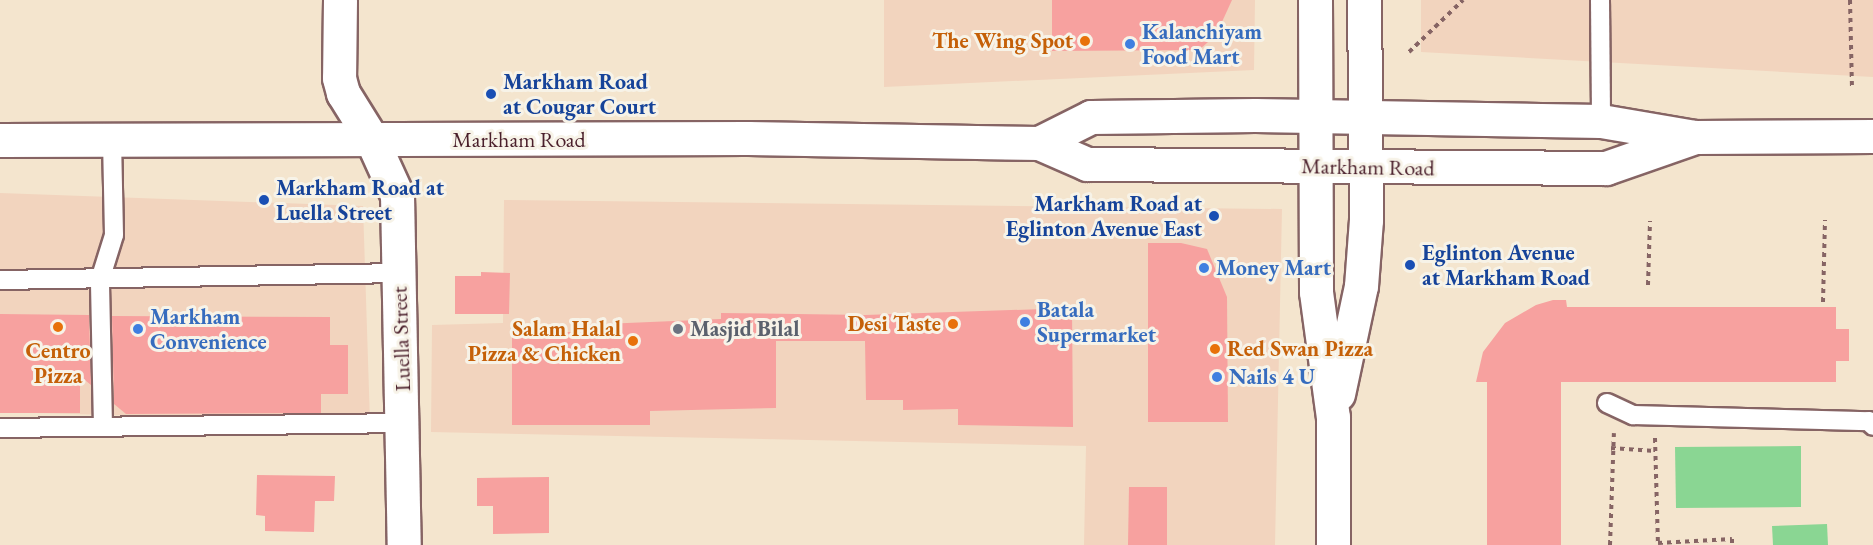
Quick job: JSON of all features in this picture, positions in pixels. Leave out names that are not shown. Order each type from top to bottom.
[{"type":"main road","name":"Luella Street","points":[[340,0],[339,78],[343,93],[371,138],[397,195],[404,545]]},
{"type":"main road","points":[[1314,0],[1316,292],[1333,417],[1334,545]]},
{"type":"main road","points":[[1333,417],[1361,286],[1368,168],[1364,0]]},
{"type":"main road","name":"Markham Road","points":[[1039,143],[1091,117],[1368,115],[1601,121],[1695,137],[1873,136]]},
{"type":"main road","name":"Markham Road","points":[[0,140],[371,138],[1039,143],[1087,164],[1368,168],[1606,168],[1695,137]]},
{"type":"lane","points":[[1600,0],[1601,121]]},
{"type":"lane","points":[[103,427],[100,280],[114,235],[112,140]]},
{"type":"lane","points":[[0,280],[399,273]]},
{"type":"lane","points":[[1613,406],[1633,415],[1869,421],[1873,426]]},
{"type":"lane","points":[[0,428],[403,423]]},
{"type":"path","points":[[1409,52],[1463,0]]},
{"type":"path","points":[[1850,0],[1852,88]]},
{"type":"path","points":[[1823,302],[1825,220]]},
{"type":"path","points":[[1648,285],[1650,221]]},
{"type":"path","points":[[1610,545],[1610,448],[1613,406]]},
{"type":"path","points":[[1654,416],[1658,543],[1732,539],[1732,545]]},
{"type":"path","points":[[1610,448],[1655,451]]},
{"type":"shaded area","points":[[884,0],[1255,0],[1254,70],[884,87]]},
{"type":"shaded area","points":[[1421,0],[1873,0],[1873,77],[1421,52]]},
{"type":"shaded area","points":[[0,193],[363,206],[370,422],[0,412]]},
{"type":"shaded area","points":[[504,200],[1282,209],[1275,545],[1084,545],[1086,446],[431,432],[432,325],[503,323]]},
{"type":"green space","points":[[1801,446],[1801,507],[1676,508],[1675,447]]},
{"type":"green space","points":[[1827,524],[1828,545],[1773,545],[1772,526]]},
{"type":"building","points":[[1052,0],[1232,0],[1216,35],[1199,50],[1052,51]]},
{"type":"building","points":[[1148,243],[1181,243],[1207,249],[1227,297],[1228,422],[1148,422]]},
{"type":"building","points":[[481,272],[510,273],[509,314],[455,314],[455,276],[481,276]]},
{"type":"building","points":[[1553,300],[1566,300],[1567,307],[1836,307],[1836,329],[1849,329],[1849,361],[1836,361],[1836,382],[1561,382],[1561,545],[1487,545],[1487,382],[1476,382],[1483,352],[1505,323],[1536,305]]},
{"type":"building","points":[[1072,308],[1073,427],[958,425],[958,409],[903,410],[903,400],[866,400],[865,341],[776,341],[776,408],[650,411],[650,425],[512,425],[512,332],[580,332],[580,325],[721,319],[721,313],[865,315]]},
{"type":"building","points":[[0,314],[89,315],[91,385],[80,376],[80,413],[0,413]]},
{"type":"building","points":[[112,316],[330,317],[330,345],[348,345],[348,394],[321,394],[321,413],[126,414],[114,404]]},
{"type":"building","points":[[257,475],[335,476],[334,501],[315,501],[314,532],[265,531],[265,516],[256,515]]},
{"type":"building","points":[[549,477],[549,533],[493,534],[493,506],[477,506],[477,478]]},
{"type":"building","points":[[1129,487],[1167,487],[1167,545],[1128,545]]},
{"type":"place","name":"The Wing Spot","points":[[1085,41]]},
{"type":"place","name":"Kalanchiyam Food Mart","points":[[1130,44]]},
{"type":"place","name":"Markham Road at Cougar Court","points":[[491,94]]},
{"type":"place","name":"Markham Road at Luella Street","points":[[264,200]]},
{"type":"place","name":"Markham Road at Eglinton Avenue East","points":[[1214,216]]},
{"type":"place","name":"Eglinton Avenue at Markham Road","points":[[1410,265]]},
{"type":"place","name":"Money Mart","points":[[1204,268]]},
{"type":"place","name":"Batala Supermarket","points":[[1025,322]]},
{"type":"place","name":"Desi Taste","points":[[953,324]]},
{"type":"place","name":"Centro Pizza","points":[[58,327]]},
{"type":"place","name":"Markham Convenience","points":[[138,329]]},
{"type":"place","name":"Masjid Bilal","points":[[678,329]]},
{"type":"place","name":"Salam Halal Pizza & Chicken","points":[[633,341]]},
{"type":"place","name":"Red Swan Pizza","points":[[1215,349]]},
{"type":"place","name":"Nails 4 U","points":[[1217,377]]}]
